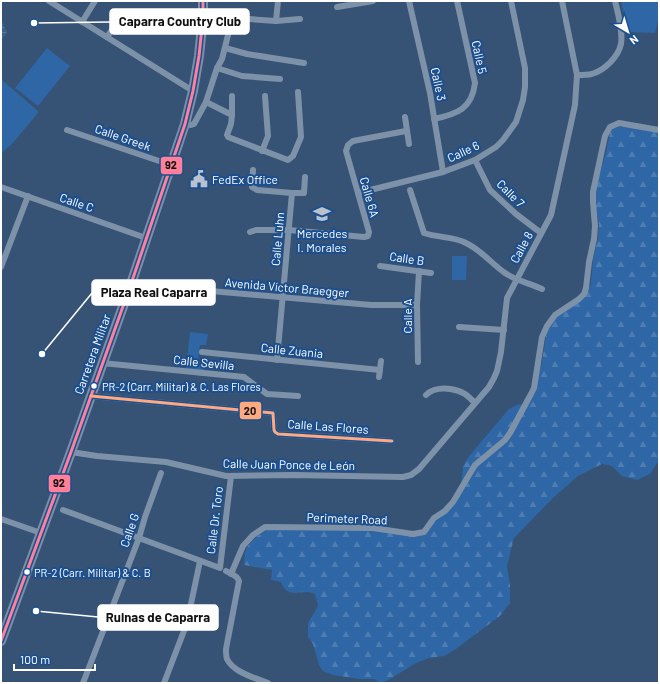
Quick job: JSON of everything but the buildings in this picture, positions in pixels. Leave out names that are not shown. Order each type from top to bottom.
[{"type":"main road","name":"Carretera Militar","points":[[1,641],[131,284],[184,124],[193,92],[201,40],[203,1]]},
{"type":"street","points":[[49,1],[193,92]]},
{"type":"street","points":[[82,22],[95,1]]},
{"type":"street","points":[[276,21],[278,1]]},
{"type":"street","points":[[337,7],[373,1]]},
{"type":"street","name":"Calle 3","points":[[409,1],[430,93],[443,172]]},
{"type":"street","name":"Calle 5","points":[[434,119],[456,113],[462,109],[471,101],[474,90],[475,83],[457,1]]},
{"type":"street","name":"Calle 6","points":[[358,193],[443,172],[475,160],[496,147],[503,140],[516,122],[526,88],[525,68],[510,1]]},
{"type":"street","name":"Calle 8","points":[[411,475],[419,469],[475,403],[494,378],[501,352],[507,298],[516,278],[550,215],[575,104],[577,75],[562,1]]},
{"type":"street","points":[[577,75],[592,74],[598,71],[611,62],[619,50],[621,42],[620,26],[615,1]]},
{"type":"street","points":[[107,37],[121,17]]},
{"type":"street","points":[[184,124],[194,124],[206,102],[217,68],[222,59],[230,27],[234,18],[276,21],[300,19]]},
{"type":"street","points":[[225,48],[247,54],[304,63]]},
{"type":"street","points":[[217,68],[242,76],[280,79]]},
{"type":"street","points":[[232,96],[232,115],[231,124],[227,135],[228,138],[288,160],[293,156],[301,136],[298,92]]},
{"type":"street","points":[[262,151],[268,136],[265,96]]},
{"type":"street","points":[[206,102],[232,115]]},
{"type":"street","points":[[405,117],[409,144]]},
{"type":"street","name":"Perimeter Road","points":[[226,571],[243,546],[253,535],[265,527],[373,528],[414,534],[424,532],[434,518],[454,502],[475,465],[505,440],[531,394],[534,388],[542,338],[547,326],[556,315],[584,294],[596,226],[593,192],[605,136],[610,127],[619,123],[659,130]]},
{"type":"street","name":"Calle Greek","points":[[67,130],[171,165]]},
{"type":"street","name":"Calle 6A","points":[[289,230],[364,237],[368,236],[369,232],[346,151],[348,145],[353,141],[406,131]]},
{"type":"street","name":"Calle 7","points":[[475,160],[490,190],[541,234]]},
{"type":"street","points":[[253,170],[252,188],[255,190],[304,193],[305,177]]},
{"type":"street","name":"Calle C","points":[[1,187],[146,238]]},
{"type":"street","points":[[410,190],[424,233],[458,239],[472,246],[506,274],[542,289]]},
{"type":"street","name":"Calle Luhn","points":[[277,360],[292,193]]},
{"type":"street","points":[[1,267],[28,196]]},
{"type":"street","points":[[250,232],[256,230],[289,230]]},
{"type":"street","name":"Calle B","points":[[380,266],[431,273]]},
{"type":"street","name":"Calle A","points":[[418,362],[417,305],[419,271]]},
{"type":"street","name":"Avenida Víctor Braegger","points":[[131,284],[371,305],[417,305]]},
{"type":"street","points":[[459,327],[504,330]]},
{"type":"street","name":"Calle Zuania","points":[[202,352],[380,370]]},
{"type":"street","points":[[379,377],[381,361]]},
{"type":"street","name":"Calle Sevilla","points":[[102,362],[244,377],[267,394],[298,396]]},
{"type":"street","points":[[426,395],[433,390],[454,390],[465,394],[475,403]]},
{"type":"street","name":"Calle Las Flores","points":[[90,396],[273,413],[274,430],[278,434],[392,441]]},
{"type":"street","name":"Calle Juan Ponce de León","points":[[71,452],[97,456],[166,462],[226,476],[293,474],[403,477],[411,475]]},
{"type":"street","name":"Calle G","points":[[83,683],[161,473]]},
{"type":"street","name":"Calle Dr. Toro","points":[[226,571],[231,476]]},
{"type":"street","points":[[63,510],[226,571],[238,578],[226,649],[227,659],[232,665],[243,673],[268,683]]},
{"type":"street","points":[[1,519],[41,533]]},
{"type":"street","points":[[164,683],[187,623],[200,561]]},
{"type":"green space","points":[[621,1],[659,1],[659,16],[655,33],[628,32]]},
{"type":"green space","points":[[47,48],[70,66],[38,106],[15,88]]},
{"type":"green space","points":[[1,79],[38,111],[38,113],[11,145],[1,153]]},
{"type":"green space","points":[[618,127],[632,127],[659,132],[659,463],[657,463],[650,474],[637,480],[622,476],[612,466],[602,464],[578,476],[554,497],[514,538],[507,566],[510,585],[510,603],[500,616],[456,649],[444,656],[429,658],[416,663],[381,683],[374,679],[359,679],[333,675],[323,671],[319,665],[313,644],[308,637],[308,623],[318,606],[315,594],[305,592],[291,593],[284,588],[281,582],[271,580],[272,570],[244,565],[245,554],[249,544],[269,529],[385,531],[421,535],[434,516],[453,499],[461,486],[463,466],[470,455],[509,409],[519,404],[527,406],[536,384],[542,361],[547,330],[554,320],[589,289],[591,284],[593,259],[598,238],[599,225],[595,194],[610,133]]},
{"type":"green space","points":[[452,256],[467,256],[466,280],[452,280]]},
{"type":"green space","points":[[190,332],[208,334],[206,345],[200,345],[198,361],[205,362],[204,372],[186,370]]},
{"type":"shaded area","points":[[1,22],[4,24],[7,31],[5,36],[2,38]]},
{"type":"transit line","name":"92","points":[[1,641],[131,284],[185,124],[199,56],[203,1]]},
{"type":"transit line","name":"20","points":[[91,396],[273,413],[274,430],[278,434],[392,441]]},
{"type":"place","name":"Caparra Country Club","points":[[34,23]]},
{"type":"place","name":"FedEx Office","points":[[199,179]]},
{"type":"place","name":"Mercedes I. Morales","points":[[322,214]]},
{"type":"place","name":"Plaza Real Caparra","points":[[42,354]]},
{"type":"place","name":"PR-2 (Carr. Militar) & C. Las Flores","points":[[94,386]]},
{"type":"place","name":"PR-2 (Carr. Militar) & C. B","points":[[27,572]]},
{"type":"place","name":"Ruinas de Caparra","points":[[36,611]]}]
